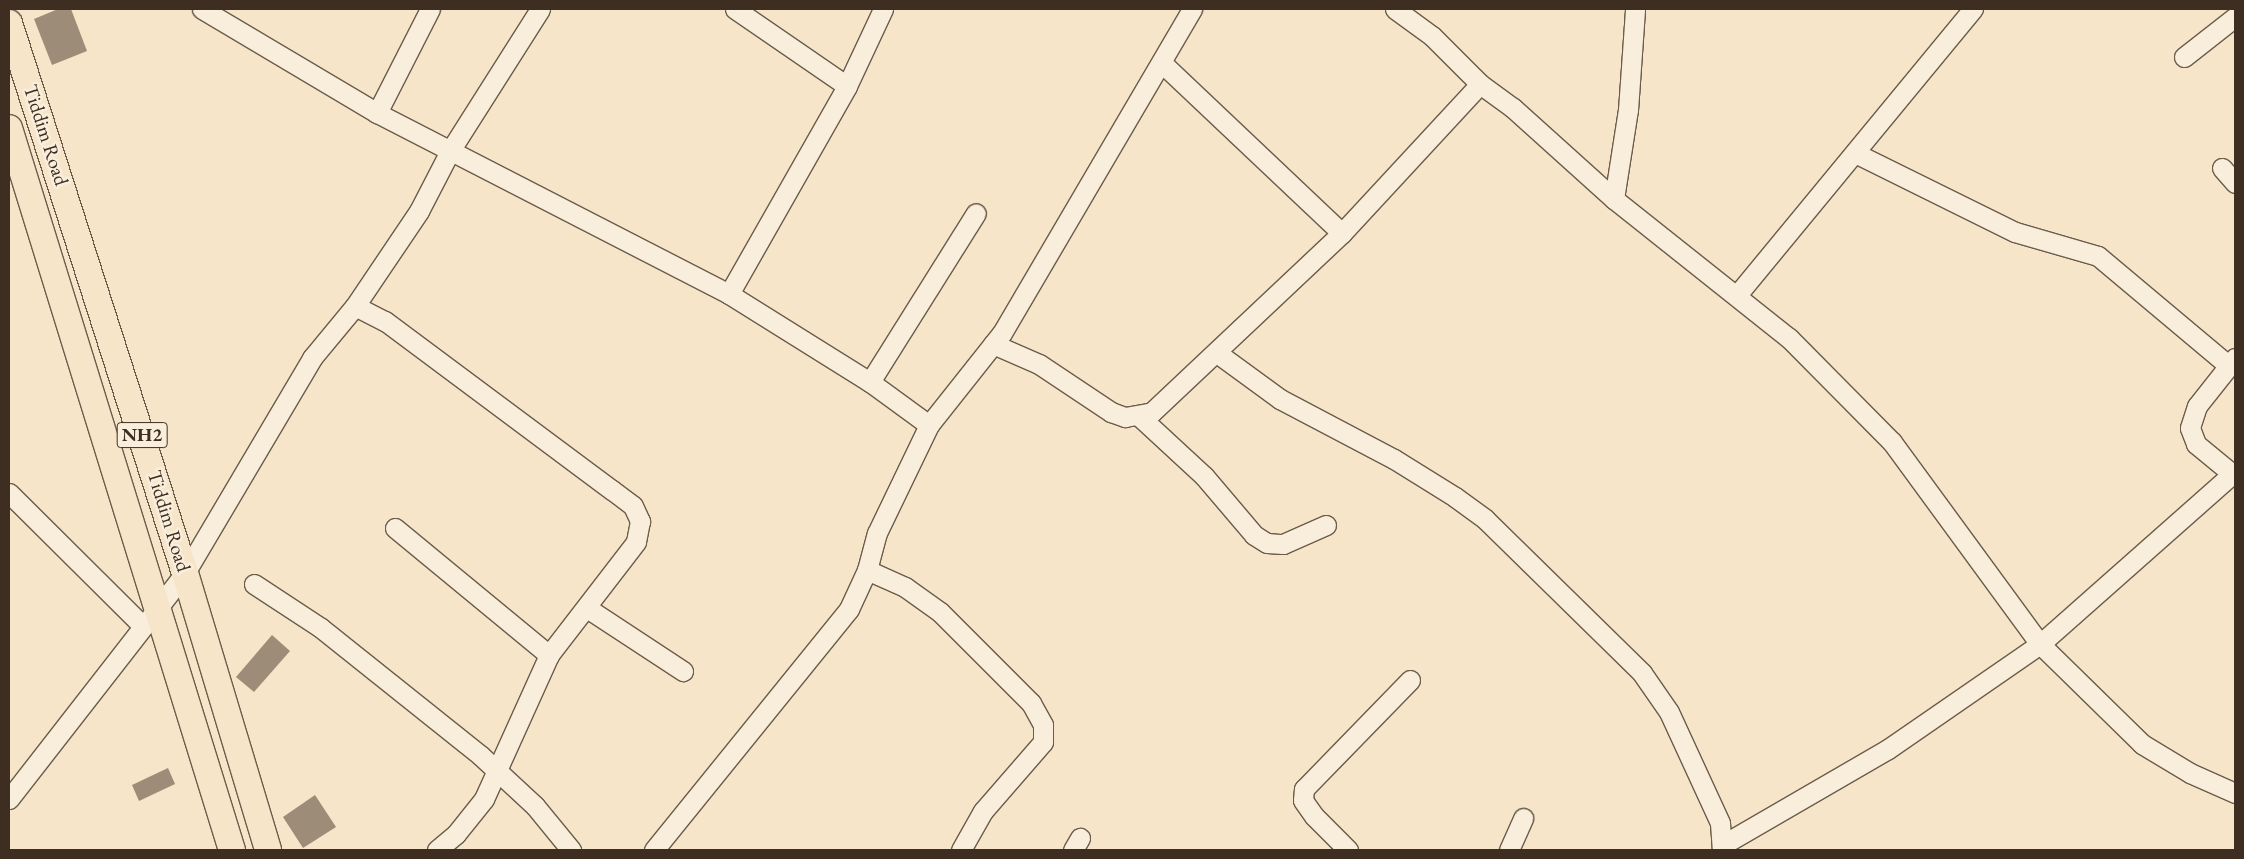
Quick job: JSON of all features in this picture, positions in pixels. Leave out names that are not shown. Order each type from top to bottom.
[{"type":"highway","name":"Tiddim Road","points":[[9,23],[185,573],[268,850]]},
{"type":"highway","name":"Tiddim Road","points":[[9,128],[150,617],[232,850]]},
{"type":"street","points":[[202,9],[377,113],[729,294],[870,382],[929,426]]},
{"type":"street","points":[[377,113],[430,9]]},
{"type":"street","points":[[9,799],[185,573],[312,358],[355,306],[419,211],[450,151],[540,9]]},
{"type":"street","points":[[735,9],[847,86]]},
{"type":"street","points":[[729,294],[847,86],[883,9]]},
{"type":"street","points":[[654,850],[849,609],[867,570],[877,533],[929,426],[994,344],[1163,64],[1192,9]]},
{"type":"street","points":[[1395,9],[1432,36],[1480,84],[1513,108],[1614,200],[1737,295],[1848,394],[1892,442],[2040,644],[2142,744],[2190,773],[2235,793]]},
{"type":"street","points":[[1614,200],[1628,110],[1635,9]]},
{"type":"street","points":[[1737,295],[1855,153],[1963,12]]},
{"type":"street","points":[[2184,57],[2235,17]]},
{"type":"street","points":[[1163,64],[1342,233]]},
{"type":"street","points":[[994,344],[1039,364],[1111,412],[1138,416],[1161,406],[1342,233],[1480,84]]},
{"type":"street","points":[[1217,353],[1280,399],[1422,475],[1485,519],[1658,693],[1720,823],[1723,847],[1888,749],[2040,644],[2234,475],[2196,444],[2190,428],[2197,406],[2231,361],[2098,256],[2014,232],[1855,153]]},
{"type":"street","points":[[2222,168],[2235,183]]},
{"type":"street","points":[[870,382],[976,213]]},
{"type":"street","points":[[355,306],[385,321],[632,506],[640,521],[636,542],[549,655],[484,799],[456,834],[437,850]]},
{"type":"street","points":[[1138,416],[1204,476],[1254,535],[1267,543],[1283,544],[1326,525]]},
{"type":"street","points":[[9,493],[150,617]]},
{"type":"street","points":[[395,528],[549,655]]},
{"type":"street","points":[[867,570],[905,587],[940,612],[1024,696],[1043,725],[1043,742],[983,811],[962,850]]},
{"type":"street","points":[[254,584],[321,628],[497,771],[535,806],[571,850]]},
{"type":"street","points":[[587,608],[683,671]]},
{"type":"street","points":[[1348,850],[1314,816],[1303,800],[1304,789],[1410,680]]},
{"type":"street","points":[[1509,850],[1523,818]]},
{"type":"building","points":[[58,9],[71,9],[87,51],[52,65],[34,19]]},
{"type":"building","points":[[272,635],[290,651],[254,692],[236,677]]},
{"type":"building","points":[[168,768],[175,784],[139,801],[132,785]]},
{"type":"building","points":[[315,795],[336,827],[303,848],[283,817]]}]
